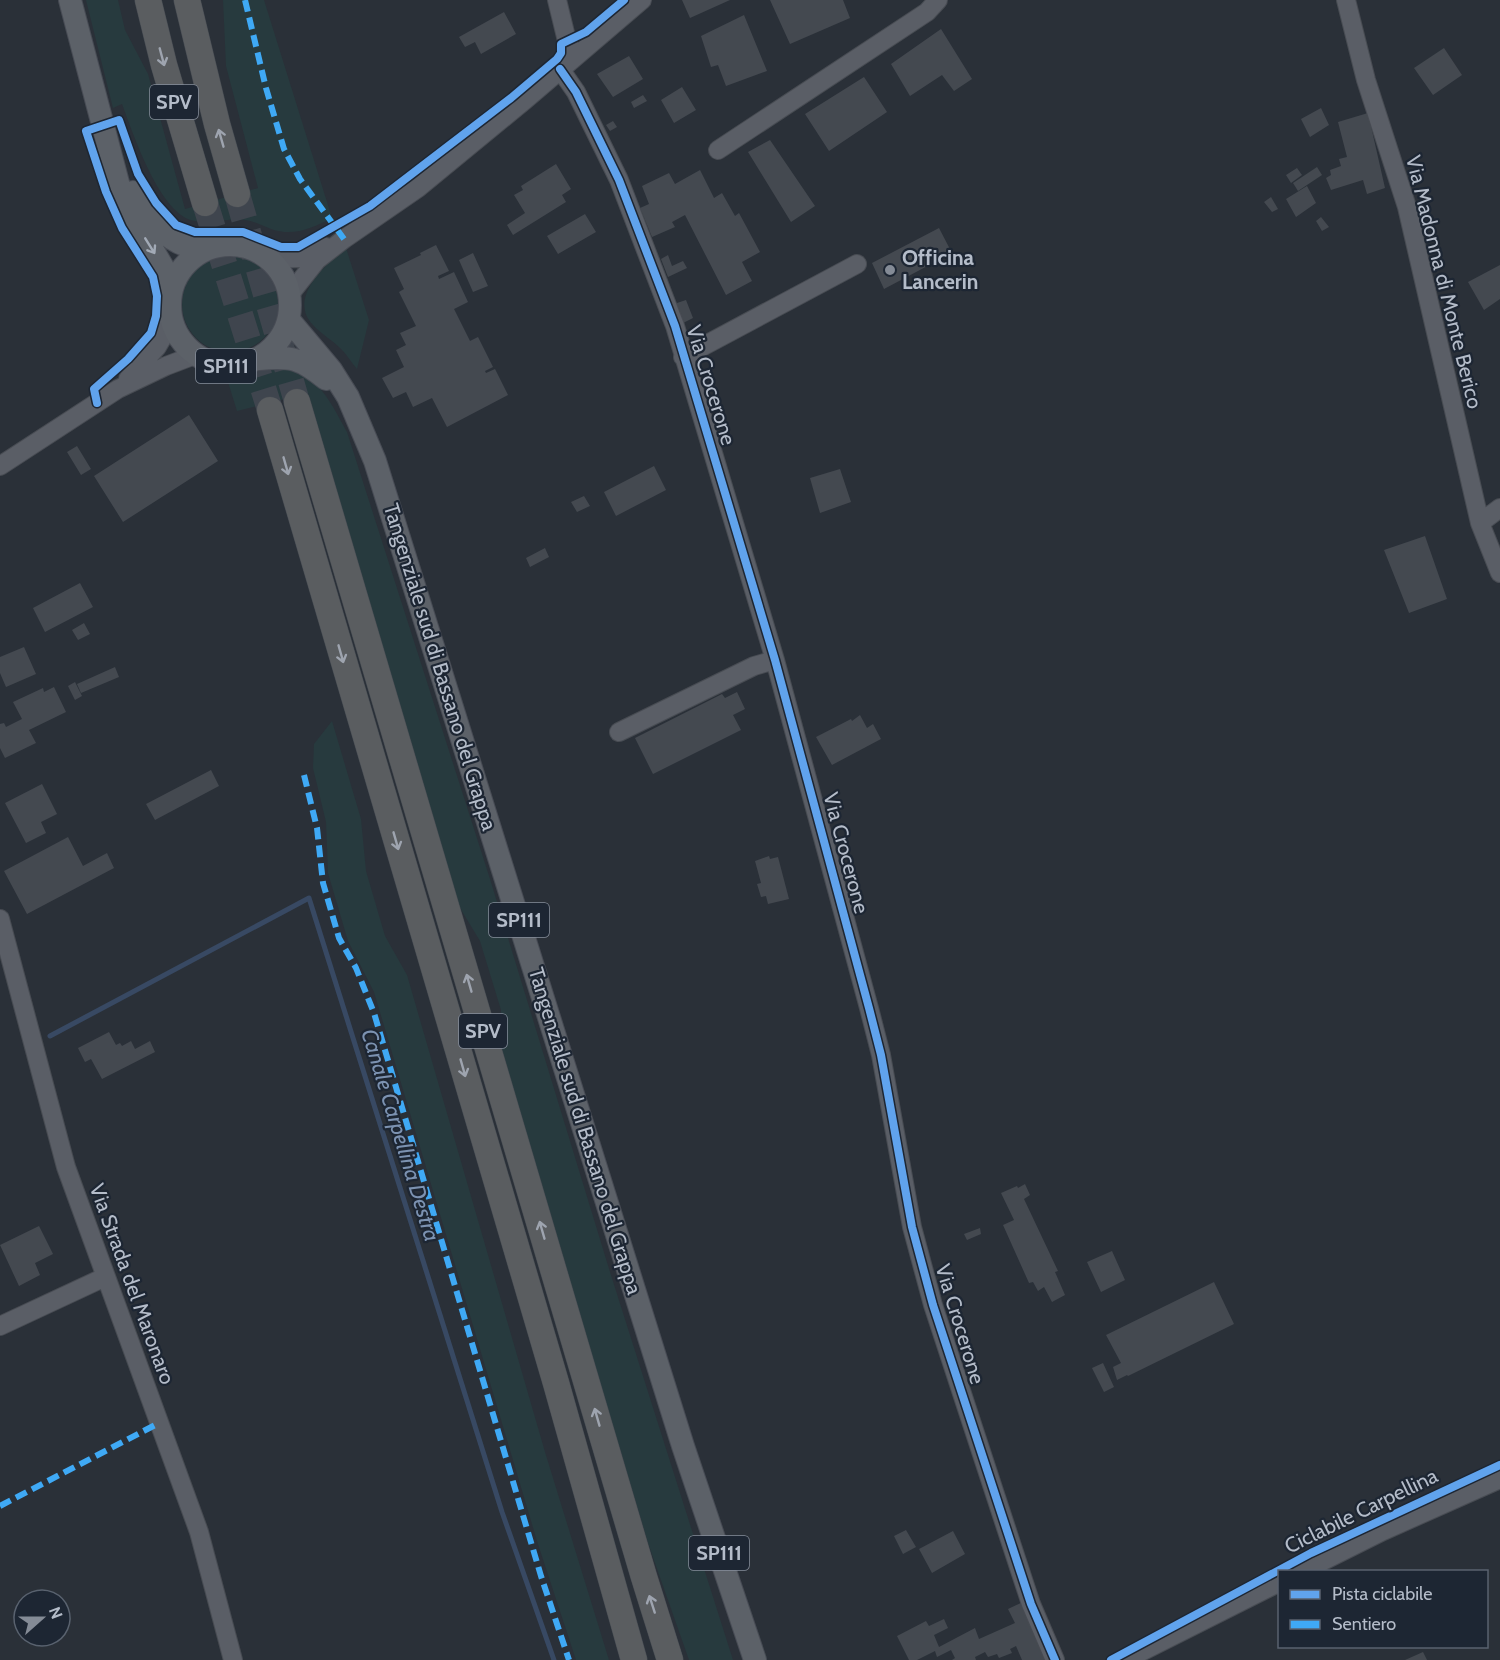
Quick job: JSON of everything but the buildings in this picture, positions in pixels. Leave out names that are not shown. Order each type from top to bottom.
[{"type":"highway","name":"SPV","points":[[147,0],[205,203]]},
{"type":"highway","name":"SPV","points":[[187,0],[217,124],[237,194]]},
{"type":"highway","name":"SPV","points":[[297,402],[640,1566],[670,1660]]},
{"type":"highway","name":"SPV","points":[[270,410],[549,1360],[634,1660]]},
{"type":"main road","name":"SP111","points":[[70,0],[122,198],[164,269],[174,327],[183,343],[195,355]]},
{"type":"main road","name":"SP111","points":[[111,154],[143,209],[167,234],[186,245],[235,245],[253,249],[269,259]]},
{"type":"main road","points":[[170,301],[177,276],[187,262],[213,246]]},
{"type":"main road","points":[[269,259],[282,275],[290,294]]},
{"type":"main road","name":"SP111","points":[[259,359],[272,349],[282,336],[289,320],[290,294]]},
{"type":"main road","name":"Tangenziale sud di Bassano del Grappa","points":[[289,320],[294,329],[331,370],[348,397],[356,412],[378,472],[683,1446],[755,1660]]},
{"type":"main road","name":"Tangenziale sud di Bassano del Grappa","points":[[195,355],[210,363],[226,366],[259,359],[284,357],[305,362],[348,397]]},
{"type":"street","points":[[557,0],[567,41],[575,56]]},
{"type":"street","points":[[290,294],[316,260],[418,188],[642,0]]},
{"type":"street","points":[[718,150],[927,12],[938,0]]},
{"type":"street","name":"Via Madonna di Monte Berico","points":[[1346,0],[1366,80],[1407,207],[1480,523],[1500,573]]},
{"type":"street","name":"Via Crocerone","points":[[560,69],[576,92],[619,180],[675,326],[775,660],[881,1055],[912,1227],[933,1305],[1030,1604],[1055,1660]]},
{"type":"street","points":[[269,259],[298,258],[344,239]]},
{"type":"street","points":[[683,357],[857,264]]},
{"type":"street","points":[[118,389],[157,347],[164,335],[170,301]]},
{"type":"street","points":[[0,466],[118,389],[195,355]]},
{"type":"street","points":[[1480,523],[1500,508]]},
{"type":"street","points":[[619,732],[754,666],[775,660]]},
{"type":"street","name":"Via Strada del Maronaro","points":[[0,919],[66,1167],[199,1532],[233,1660]]},
{"type":"street","points":[[0,1326],[105,1277]]},
{"type":"street","points":[[1306,1570],[1383,1531],[1500,1479]]},
{"type":"street","points":[[1125,1660],[1278,1583]]},
{"type":"green space","points":[[86,0],[118,0],[125,30],[148,74],[185,209],[258,188],[226,66],[223,0],[264,0],[332,218],[310,228],[287,232],[245,220],[201,222],[182,216],[170,205],[159,189],[122,104],[113,108]]},
{"type":"green space","points":[[346,248],[369,320],[357,369],[342,349],[313,325],[306,315],[304,304],[312,282]]},
{"type":"green space","points":[[230,256],[248,260],[264,270],[274,286],[278,304],[274,322],[264,338],[248,348],[230,352],[212,348],[196,338],[186,322],[182,304],[186,286],[196,270],[212,260]]},
{"type":"green space","points":[[273,370],[293,371],[311,380],[332,404],[347,432],[490,879],[610,1272],[733,1660],[689,1660],[648,1543],[500,1051],[501,1010],[480,941],[457,903],[308,393],[237,411],[227,379]]},
{"type":"green space","points":[[332,721],[361,819],[366,871],[385,936],[407,975],[545,1452],[609,1660],[576,1660],[537,1541],[374,992],[348,941],[328,873],[326,822],[313,768],[314,744]]},
{"type":"waterway","name":"Canale Carpellina Destra","points":[[50,1036],[309,898],[502,1512],[554,1660]]},
{"type":"tunnel","points":[[237,194],[297,402]]},
{"type":"tunnel","points":[[205,203],[270,410]]},
{"type":"marked path","points":[[245,0],[266,88],[284,149],[300,179],[344,239]]},
{"type":"marked path","points":[[304,775],[317,828],[323,883],[339,938],[356,968],[374,1013],[541,1576],[569,1660]]},
{"type":"marked path","points":[[0,1506],[159,1423]]},
{"type":"cycle path","points":[[97,403],[94,389],[128,359],[151,333],[156,316],[157,296],[153,277],[122,228],[106,192],[86,131],[119,120],[138,174],[156,203],[176,225],[195,232],[243,232],[281,247],[298,247],[370,206],[511,98],[557,59],[561,53],[561,44],[586,32],[624,0]]},
{"type":"cycle path","points":[[560,69],[576,92],[619,180],[675,326],[775,660],[869,1008],[881,1055],[912,1227],[933,1305],[1031,1604],[1055,1660]]},
{"type":"cycle path","name":"Ciclabile Carpellina","points":[[1279,1570],[1500,1465]]},
{"type":"cycle path","name":"Ciclabile Carpellina","points":[[1111,1660],[1278,1571]]},
{"type":"place","name":"Officina Lancerin","points":[[890,270]]}]
